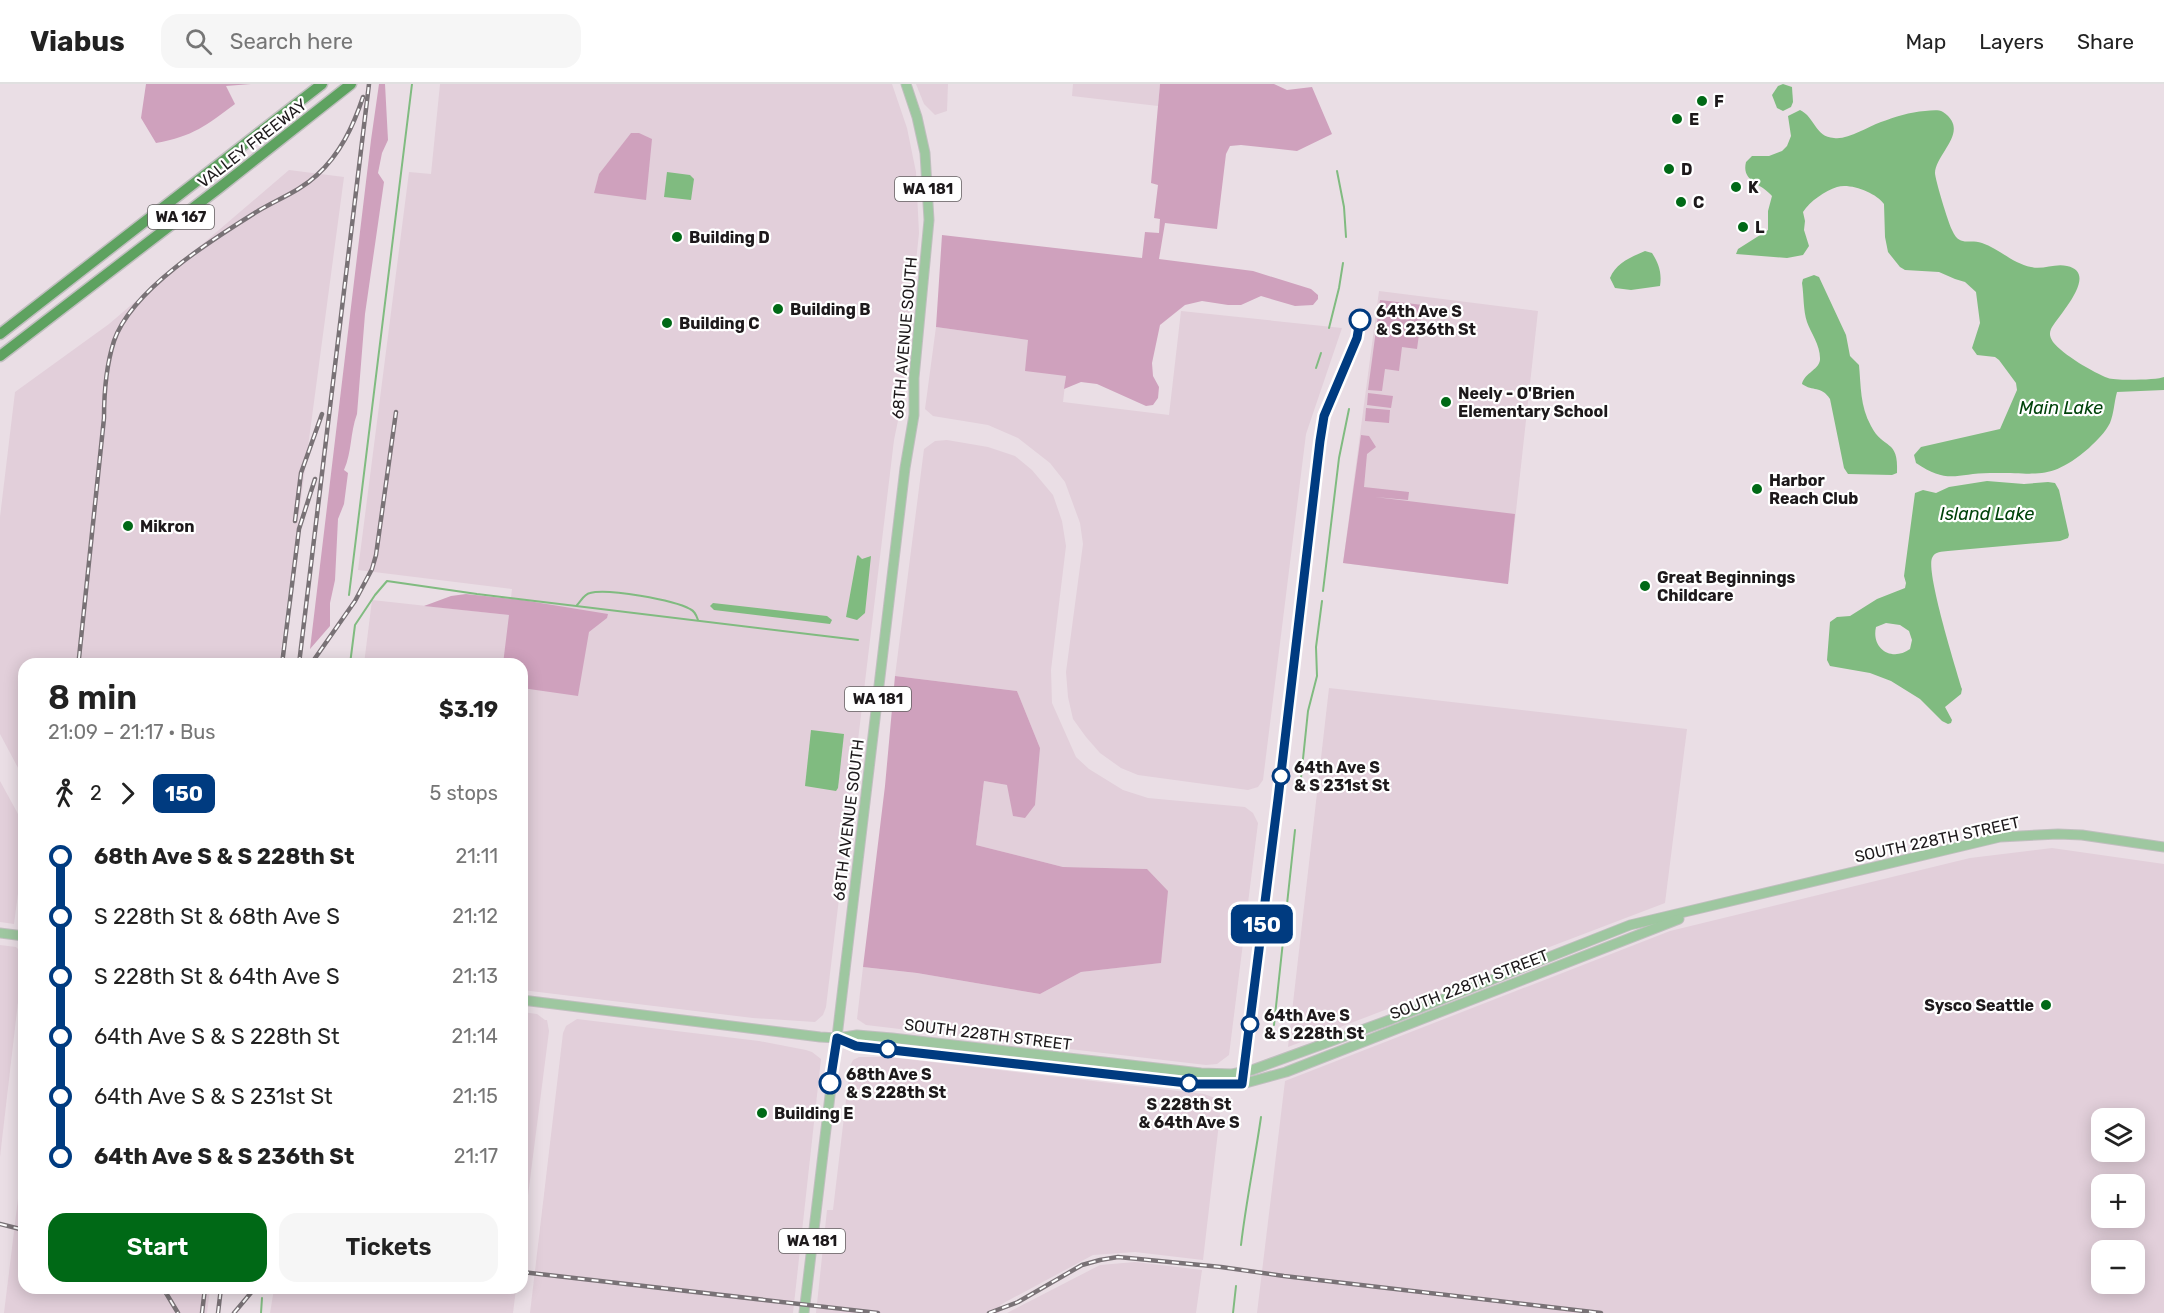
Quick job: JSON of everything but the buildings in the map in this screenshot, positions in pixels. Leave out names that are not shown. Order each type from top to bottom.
[{"type":"highway","name":"VALLEY FREEWAY","points":[[0,334],[322,84]]},
{"type":"highway","name":"VALLEY FREEWAY","points":[[0,356],[351,84]]},
{"type":"main road","name":"68TH AVENUE SOUTH","points":[[804,1313],[904,468],[914,415],[914,378],[929,220],[925,153],[918,117],[906,84]]},
{"type":"main road","name":"SOUTH 228TH STREET","points":[[528,1001],[837,1038],[856,1046],[1196,1084],[1242,1084],[1286,1072],[1630,937],[1718,905],[2000,837],[2082,835],[2164,847]]},
{"type":"main road","points":[[0,933],[18,935]]},
{"type":"shaded area","points":[[146,84],[251,84],[226,86],[235,104],[190,133],[156,143],[141,118]]},
{"type":"shaded area","points":[[379,84],[385,84],[388,140],[382,153],[378,173],[384,182],[365,314],[357,414],[344,470],[348,473],[344,504],[338,519],[330,626],[310,649],[371,140]]},
{"type":"shaded area","points":[[440,84],[892,84],[907,128],[916,172],[919,233],[901,406],[894,440],[826,1007],[823,1015],[815,1022],[753,1018],[528,991],[528,658],[365,658],[372,600],[509,615],[512,589],[358,570],[409,172],[431,174]]},
{"type":"shaded area","points":[[916,84],[948,84],[947,111],[935,115],[924,104]]},
{"type":"shaded area","points":[[1073,84],[1160,84],[1158,106],[1072,96]]},
{"type":"shaded area","points":[[1160,84],[1274,84],[1287,90],[1312,87],[1332,134],[1297,151],[1241,145],[1230,146],[1226,154],[1217,229],[1165,223],[1159,259],[1253,271],[1311,289],[1318,295],[1313,305],[1295,306],[1261,296],[1241,305],[1202,301],[1185,305],[1160,325],[1152,363],[1153,376],[1159,387],[1158,398],[1153,405],[1146,406],[1097,384],[1081,382],[1064,389],[1066,376],[1025,371],[1028,340],[936,327],[942,235],[1142,258],[1145,232],[1159,233],[1160,219],[1154,218],[1158,185],[1151,183]]},
{"type":"shaded area","points":[[631,133],[639,133],[652,139],[646,200],[594,193],[599,174]]},
{"type":"shaded area","points":[[289,170],[344,177],[280,658],[18,658],[18,768],[0,734],[0,517],[15,392],[109,324]]},
{"type":"shaded area","name":"Neely - O'Brien Elementary School","points":[[1379,291],[1538,311],[1508,584],[1343,563]]},
{"type":"shaded area","points":[[1380,300],[1423,305],[1417,349],[1402,347],[1399,371],[1385,369],[1382,391],[1368,390]]},
{"type":"shaded area","points":[[1181,311],[1342,328],[1306,434],[1263,780],[1258,787],[1248,790],[1138,775],[1121,768],[1100,753],[1086,737],[1073,719],[1068,697],[1066,672],[1083,544],[1080,523],[1065,482],[1050,463],[1018,438],[988,425],[933,416],[925,409],[936,327],[1029,340],[1066,376],[1063,402],[1169,415]]},
{"type":"shaded area","points":[[1368,393],[1393,396],[1391,408],[1367,405]]},
{"type":"shaded area","points":[[1366,408],[1390,410],[1389,423],[1365,421]]},
{"type":"shaded area","points":[[1361,435],[1369,436],[1376,447],[1367,454],[1364,487],[1409,492],[1408,500],[1375,497],[1515,514],[1508,584],[1343,563]]},
{"type":"shaded area","points":[[947,440],[988,447],[1015,456],[1032,470],[1053,495],[1062,521],[1066,546],[1051,670],[1052,703],[1076,757],[1089,769],[1123,790],[1148,798],[1245,807],[1253,813],[1258,823],[1229,1055],[1217,1064],[1206,1065],[866,1025],[857,1019],[863,967],[917,973],[1040,994],[1081,972],[1160,963],[1147,869],[1063,867],[976,845],[984,781],[1007,785],[1040,748],[1017,691],[895,676],[924,449],[935,441]]},
{"type":"shaded area","points":[[466,594],[522,600],[608,614],[607,618],[589,632],[578,696],[528,689],[528,658],[504,658],[509,615],[424,606],[451,596]]},
{"type":"shaded area","points":[[895,676],[1017,691],[1040,748],[1035,805],[1025,818],[1013,816],[1007,785],[984,781],[976,845],[1063,867],[1147,869],[1168,891],[1161,963],[1081,972],[1040,994],[917,973],[863,967],[885,786]]},
{"type":"shaded area","points":[[1329,688],[1687,729],[1665,903],[1288,1047]]},
{"type":"shaded area","points":[[0,781],[18,814],[18,894],[14,924],[0,922]]},
{"type":"shaded area","points":[[2052,848],[2164,864],[2164,1313],[1257,1313],[1285,1081],[1670,931],[1970,858]]},
{"type":"shaded area","points":[[0,945],[18,949],[18,1002],[0,1157]]},
{"type":"shaded area","points":[[528,1013],[537,1014],[547,1020],[549,1031],[528,1195]]},
{"type":"shaded area","points":[[577,1019],[759,1041],[806,1050],[821,1059],[793,1313],[530,1313],[563,1033],[566,1026]]},
{"type":"shaded area","points":[[859,1057],[889,1057],[1204,1094],[1215,1098],[1220,1101],[1221,1106],[1203,1260],[1135,1252],[1093,1255],[1000,1305],[999,1313],[816,1313],[827,1210],[833,1210],[850,1066],[853,1060]]},
{"type":"shaded area","points":[[18,1199],[18,1294],[209,1294],[207,1313],[4,1313]]},
{"type":"shaded area","points":[[1135,1262],[1202,1270],[1196,1313],[1007,1313],[1100,1265]]},
{"type":"shaded area","points":[[273,1294],[515,1294],[513,1313],[270,1313]]},
{"type":"water","points":[[1783,84],[1792,87],[1793,102],[1791,107],[1783,111],[1777,108],[1772,95],[1778,86]]},
{"type":"water","name":"Main Lake","points":[[1800,110],[1809,117],[1819,131],[1834,138],[1851,135],[1881,122],[1914,112],[1936,110],[1943,112],[1951,119],[1954,127],[1950,142],[1935,173],[1955,236],[1961,241],[1977,242],[1988,246],[2025,265],[2036,268],[2062,265],[2076,270],[2079,277],[2078,286],[2051,329],[2050,336],[2053,342],[2079,363],[2108,378],[2136,380],[2164,377],[2164,390],[2117,392],[2108,427],[2089,448],[2053,471],[2032,474],[1979,473],[1945,476],[1927,470],[1916,463],[1914,455],[1921,447],[2000,429],[2017,390],[2016,383],[1999,360],[1995,357],[1977,355],[1972,348],[1980,323],[1976,292],[1965,282],[1939,272],[1905,270],[1900,267],[1888,252],[1884,204],[1869,193],[1849,186],[1837,187],[1810,204],[1803,212],[1804,230],[1809,246],[1803,255],[1787,258],[1736,254],[1738,249],[1768,230],[1768,211],[1772,196],[1749,178],[1745,169],[1746,162],[1752,156],[1769,156],[1782,151],[1791,136],[1788,116]]},
{"type":"water","points":[[667,172],[690,175],[694,179],[691,200],[664,197]]},
{"type":"water","points":[[1645,251],[1652,253],[1656,261],[1660,273],[1660,286],[1631,290],[1615,288],[1610,278],[1616,268],[1629,258]]},
{"type":"water","points":[[1814,275],[1819,277],[1846,335],[1850,356],[1859,365],[1867,418],[1880,439],[1893,449],[1897,462],[1897,473],[1892,475],[1848,474],[1844,468],[1830,399],[1820,390],[1802,384],[1820,362],[1819,348],[1806,317],[1802,283],[1803,279]]},
{"type":"water","name":"Island Lake","points":[[1987,481],[2024,484],[2055,483],[2059,490],[2069,535],[2068,538],[2060,541],[1943,552],[1933,556],[1931,567],[1937,601],[1962,689],[1961,694],[1945,707],[1952,720],[1948,724],[1920,699],[1891,681],[1870,673],[1830,666],[1827,660],[1830,622],[1837,617],[1850,616],[1877,599],[1905,588],[1904,576],[1915,493],[1923,490],[1936,493],[1949,487]],"holes":[[[1886,623],[1900,625],[1909,631],[1912,640],[1910,649],[1903,653],[1890,654],[1884,651],[1877,642],[1876,627]]]},
{"type":"water","points":[[858,555],[862,559],[871,556],[865,613],[857,620],[846,617]]},
{"type":"water","points":[[713,603],[827,616],[832,620],[830,624],[714,610],[710,606]]},
{"type":"water","points":[[811,730],[844,734],[836,791],[805,786]]},
{"type":"waterway","points":[[349,595],[412,84]]},
{"type":"waterway","points":[[1337,171],[1344,207],[1346,237]]},
{"type":"waterway","points":[[1329,328],[1343,263]]},
{"type":"waterway","points":[[1316,368],[1321,353]]},
{"type":"waterway","points":[[1323,591],[1339,458],[1349,409]]},
{"type":"waterway","points":[[351,658],[355,625],[387,581],[858,640]]},
{"type":"waterway","points":[[577,605],[584,596],[590,593],[625,593],[682,606],[693,611],[698,620]]},
{"type":"waterway","points":[[1301,778],[1308,711],[1317,676],[1316,647],[1322,601]]},
{"type":"waterway","points":[[1274,1025],[1295,830]]},
{"type":"waterway","points":[[1241,1245],[1261,1117]]},
{"type":"waterway","points":[[1233,1313],[1236,1286]]},
{"type":"waterway","points":[[261,1313],[262,1298]]},
{"type":"railway","points":[[300,658],[369,84]]},
{"type":"railway","points":[[79,658],[106,379],[114,341],[123,322],[137,303],[155,285],[197,251],[317,175],[345,139],[363,97]]},
{"type":"railway","points":[[315,658],[355,601],[372,569],[376,555],[396,412]]},
{"type":"railway","points":[[295,521],[301,473],[322,414]]},
{"type":"railway","points":[[283,658],[299,529],[315,479]]},
{"type":"railway","points":[[0,1224],[18,1228]]},
{"type":"railway","points":[[989,1313],[1018,1302],[1082,1265],[1118,1257],[1221,1267],[1601,1313]]},
{"type":"railway","points":[[528,1273],[878,1313]]},
{"type":"railway","points":[[167,1294],[178,1313]]},
{"type":"railway","points":[[202,1313],[204,1294]]},
{"type":"railway","points":[[218,1313],[220,1294]]},
{"type":"railway","points":[[234,1313],[250,1294]]},
{"type":"bus line","name":"150","points":[[830,1083],[837,1038],[856,1046],[1196,1084],[1217,1086],[1242,1084],[1320,441],[1324,416],[1357,338],[1360,320]]},
{"type":"place","name":"F","points":[[1702,101]]},
{"type":"place","name":"E","points":[[1677,119]]},
{"type":"place","name":"D","points":[[1669,169]]},
{"type":"place","name":"K","points":[[1736,187]]},
{"type":"place","name":"C","points":[[1681,202]]},
{"type":"place","name":"L","points":[[1743,227]]},
{"type":"place","name":"Building D","points":[[677,237]]},
{"type":"place","name":"Building B","points":[[778,309]]},
{"type":"place","name":"64th Ave S & S 236th St","points":[[1360,320]]},
{"type":"place","name":"Building C","points":[[667,323]]},
{"type":"place","name":"Neely - O'Brien Elementary School","points":[[1446,402]]},
{"type":"place","name":"Harbor Reach Club","points":[[1757,489]]},
{"type":"place","name":"Mikron","points":[[128,526]]},
{"type":"place","name":"Great Beginnings Childcare","points":[[1645,586]]},
{"type":"place","name":"64th Ave S & S 231st St","points":[[1281,776]]},
{"type":"place","name":"Sysco Seattle","points":[[2046,1005]]},
{"type":"place","name":"64th Ave S & S 228th St","points":[[1250,1024]]},
{"type":"place","name":"68th Ave S & S 228th St","points":[[830,1083]]},
{"type":"place","name":"S 228th St & 64th Ave S","points":[[1189,1083]]},
{"type":"place","name":"Building E","points":[[762,1113]]}]
